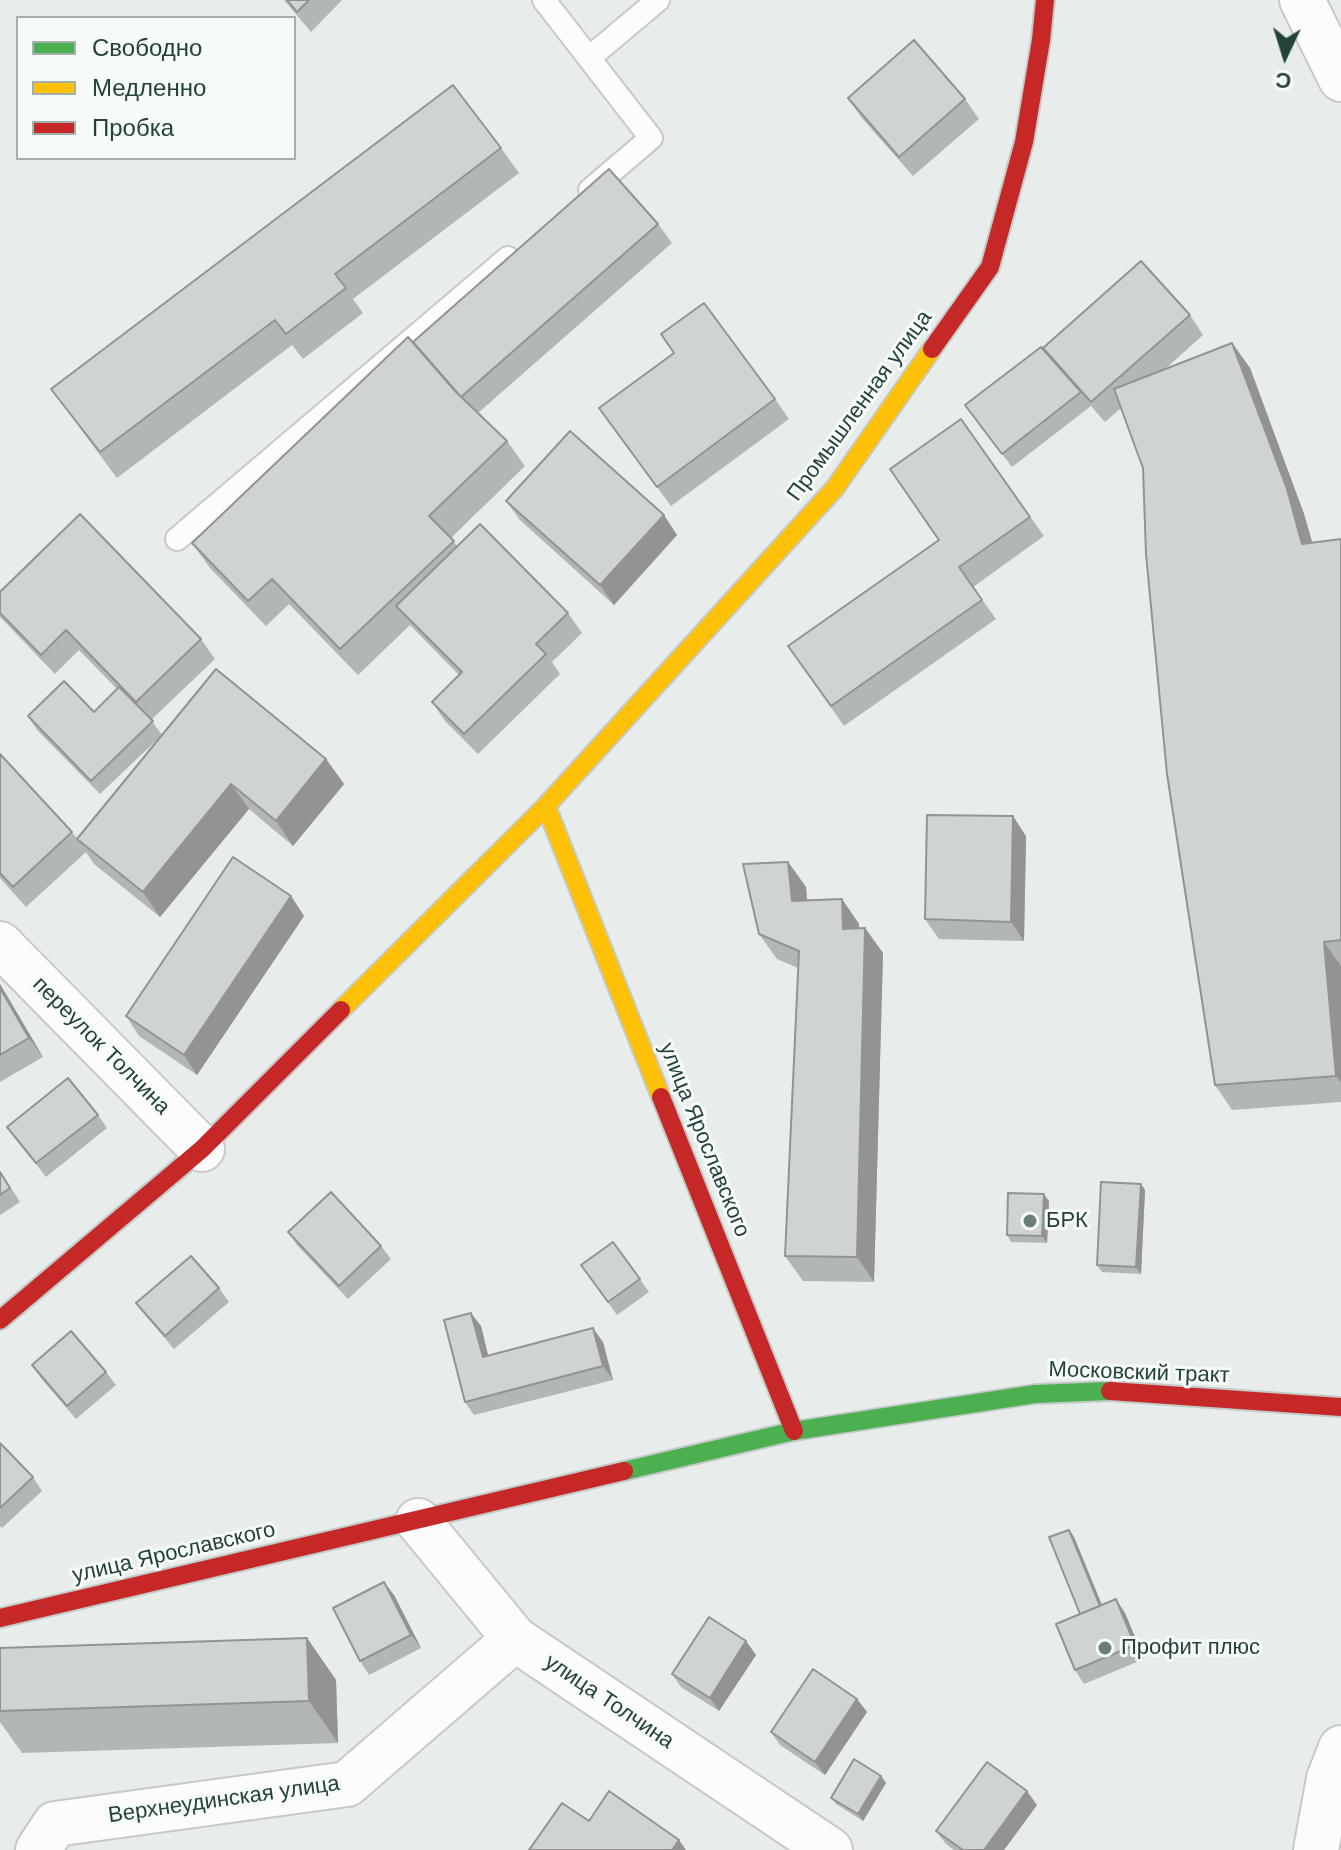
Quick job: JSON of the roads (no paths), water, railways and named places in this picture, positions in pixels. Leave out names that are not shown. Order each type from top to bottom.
[{"type":"main road","name":"Промышленная улица","points":[[546,806],[835,488],[990,267],[1024,142],[1045,0]]},
{"type":"main road","points":[[0,1320],[202,1149],[546,806]]},
{"type":"main road","name":"улица Ярославского","points":[[0,1618],[794,1431],[546,806]]},
{"type":"main road","name":"Московский тракт","points":[[794,1431],[1035,1394],[1113,1391],[1341,1407]]},
{"type":"street","points":[[1302,0],[1332,61]]},
{"type":"street","points":[[1332,0],[1332,61]]},
{"type":"street","name":"переулок Толчина","points":[[0,944],[202,1149]]},
{"type":"street","name":"улица Толчина","points":[[418,1521],[515,1639],[830,1850]]},
{"type":"street","name":"Верхнеудинская улица","points":[[38,1850],[55,1824],[347,1784],[515,1639]]},
{"type":"street","points":[[1316,1850],[1329,1779],[1341,1748]]},
{"type":"lane","points":[[544,0],[651,138],[578,199]]},
{"type":"lane","points":[[589,58],[658,0]]},
{"type":"lane","points":[[177,539],[529,241]]},
{"type":"place","name":"БРК","points":[[1030,1221]]},
{"type":"place","name":"Профит плюс","points":[[1105,1648]]}]
